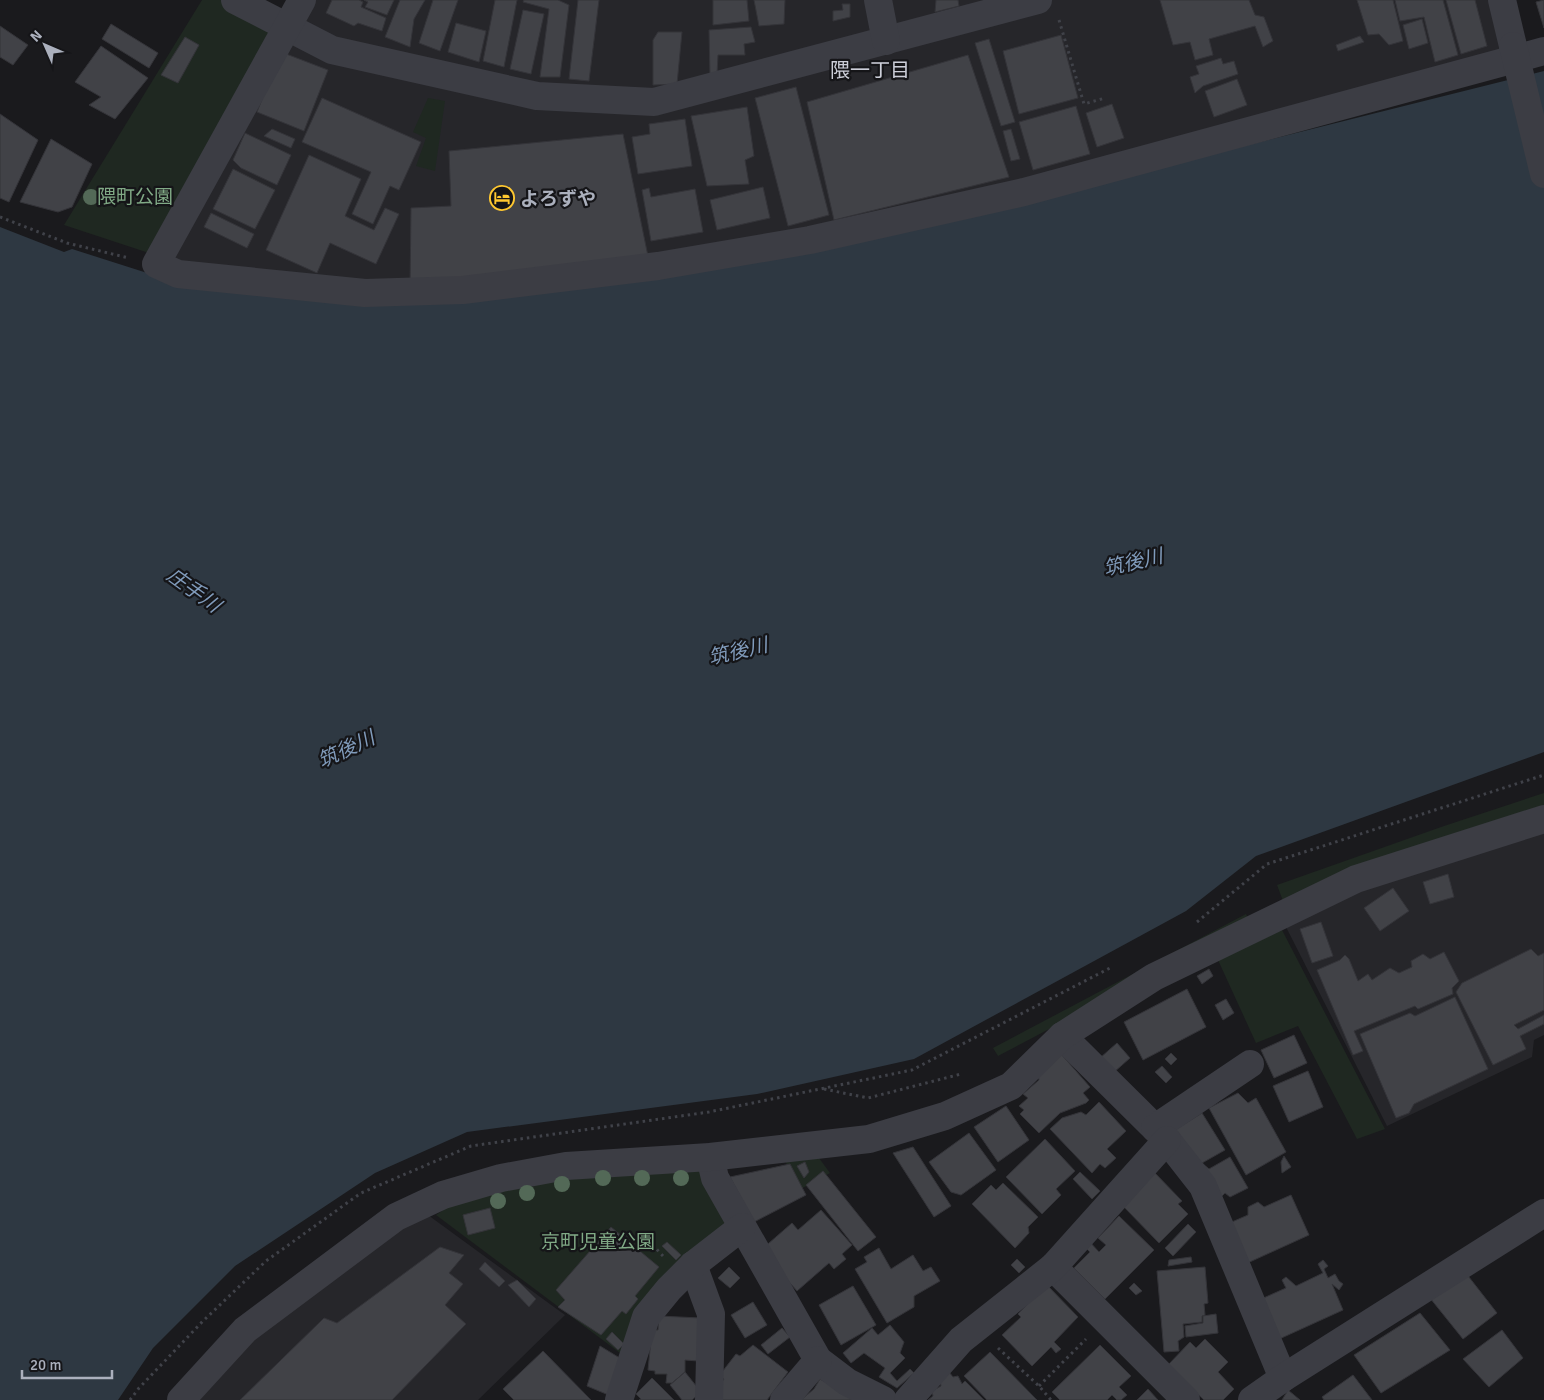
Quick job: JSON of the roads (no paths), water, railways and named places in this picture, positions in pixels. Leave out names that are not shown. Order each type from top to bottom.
[{"type":"street","points":[[235,0],[332,50],[537,96],[654,102],[1038,0]]},
{"type":"street","points":[[302,0],[156,264],[178,274],[365,293],[463,290],[658,266],[810,240],[1024,192],[1544,51]]},
{"type":"street","points":[[878,0],[886,40]]},
{"type":"street","points":[[1502,0],[1544,174]]},
{"type":"street","points":[[181,1400],[245,1330],[396,1217],[443,1195],[501,1178],[566,1166],[710,1157],[870,1139],[945,1116],[1011,1086],[1062,1036],[1154,977],[1356,879],[1544,819]]},
{"type":"street","points":[[1062,1036],[1161,1134],[1203,1186],[1282,1378]]},
{"type":"street","points":[[908,1400],[961,1340],[1054,1267],[1161,1134],[1250,1064]]},
{"type":"street","points":[[710,1157],[715,1178],[818,1360],[847,1382],[883,1400]]},
{"type":"street","points":[[1252,1400],[1282,1378],[1544,1213]]},
{"type":"street","points":[[619,1400],[646,1317],[669,1289],[693,1265],[742,1227]]},
{"type":"street","points":[[693,1265],[711,1314],[709,1400]]},
{"type":"street","points":[[1054,1267],[1186,1400]]},
{"type":"street","points":[[784,1400],[818,1360]]},
{"type":"water","points":[[1544,71],[1544,752],[1256,856],[1186,911],[914,1059],[757,1094],[467,1132],[375,1173],[235,1266],[153,1348],[118,1400],[0,1400],[0,227],[64,252],[72,249],[166,279],[355,301],[963,216]]},
{"type":"place","name":"よろずや","points":[[502,198]]},
{"type":"district","name":"隈一丁目","points":[[870,70]]},
{"type":"park label","name":"隈町公園","points":[[135,196]]},
{"type":"park label","name":"京町児童公園","points":[[598,1241]]},
{"type":"water label","name":"筑後川","points":[[1133,562]]},
{"type":"water label","name":"庄手川","points":[[194,590]]},
{"type":"water label","name":"筑後川","points":[[738,651]]},
{"type":"water label","name":"筑後川","points":[[346,749]]}]
